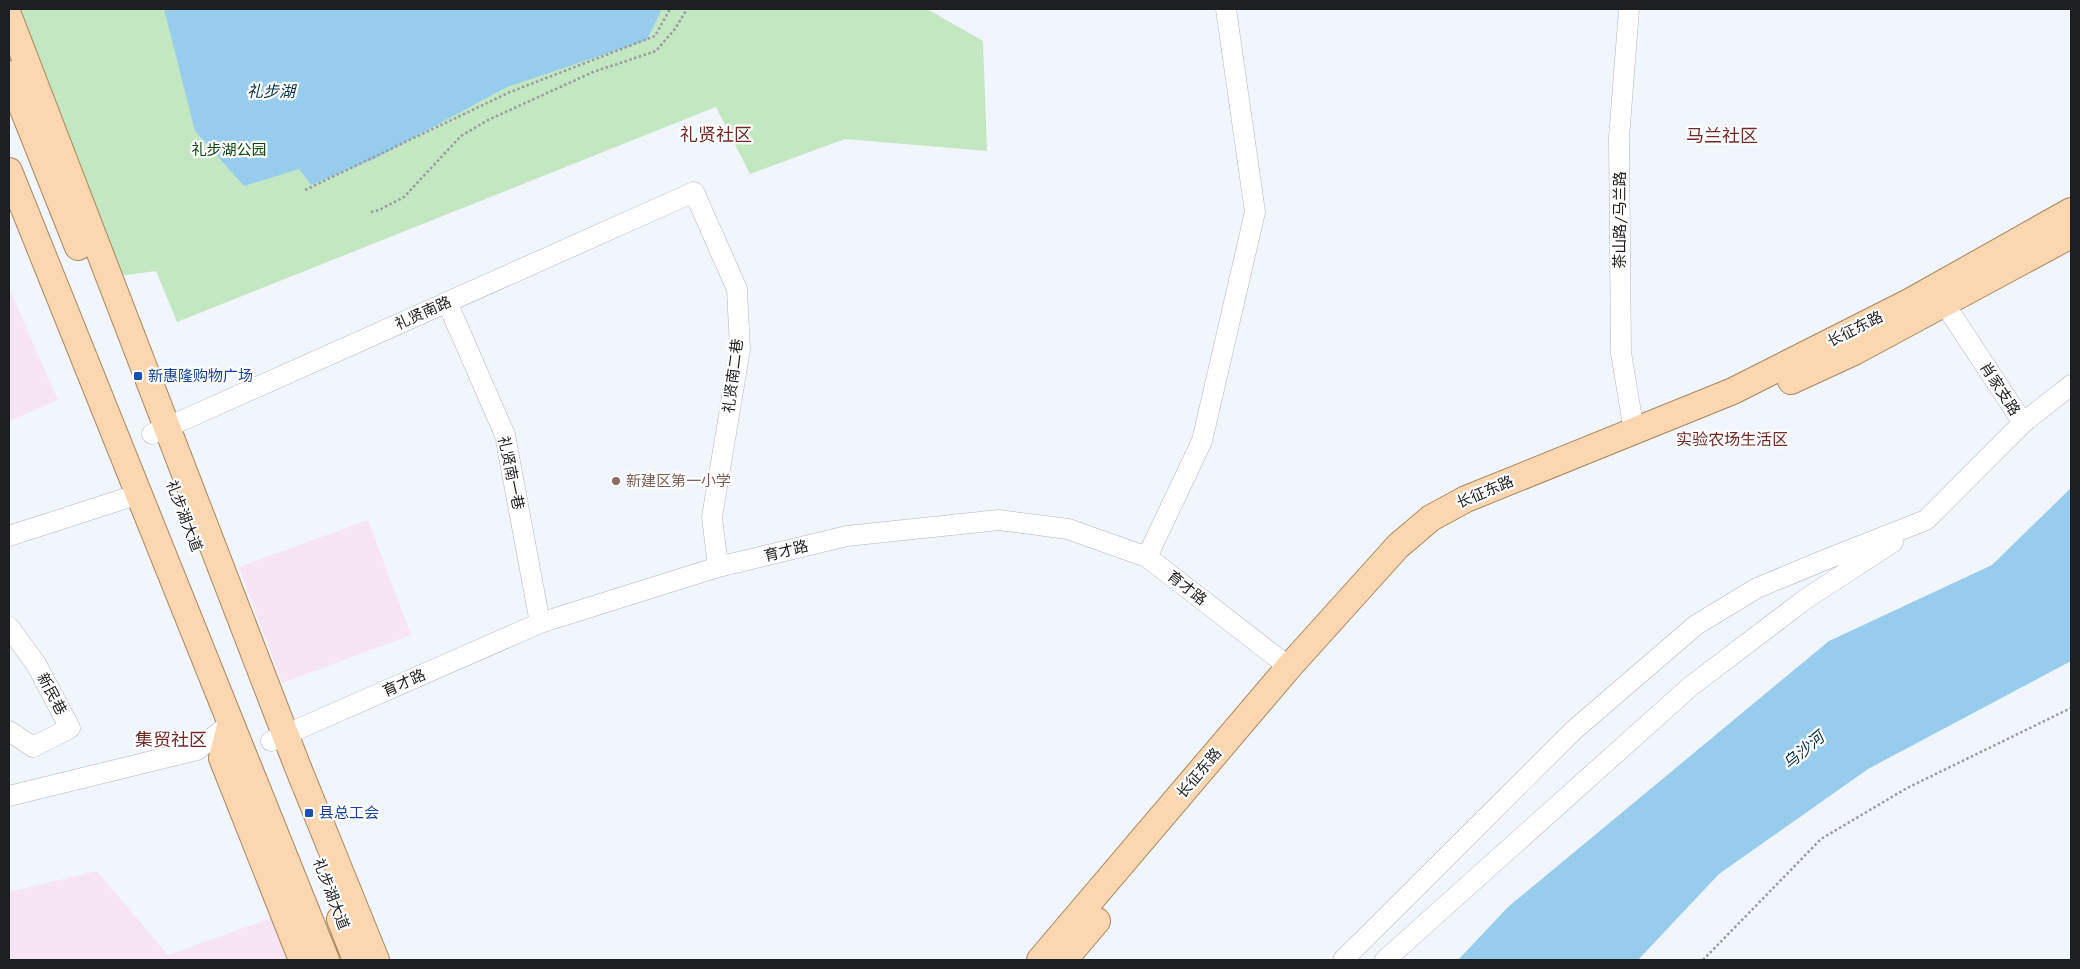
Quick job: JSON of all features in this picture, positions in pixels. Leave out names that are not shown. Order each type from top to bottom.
[{"type":"main road","points":[[9,17],[160,430]]},
{"type":"main road","name":"礼步湖大道","points":[[9,74],[160,430],[279,738],[356,960]]},
{"type":"main road","name":"礼步湖大道","points":[[9,171],[326,960]]},
{"type":"main road","name":"长征东路","points":[[1040,960],[1289,667],[1398,546],[1431,518],[1466,499],[1742,387],[1911,301],[2071,211]]},
{"type":"main road","name":"长征东路","points":[[1064,960],[1333,638],[1407,559],[1449,526],[1475,512],[1737,407],[1854,352],[2071,235]]},
{"type":"main road","points":[[231,723],[222,758],[302,960]]},
{"type":"main road","points":[[279,738],[376,960]]},
{"type":"street","points":[[1146,557],[1202,441],[1254,212],[1226,9]]},
{"type":"street","name":"茶山路/马兰路","points":[[1629,9],[1619,138],[1621,343],[1634,431]]},
{"type":"street","name":"礼贤南路","points":[[160,430],[694,192]]},
{"type":"street","name":"礼贤南二巷","points":[[694,192],[737,290],[740,349],[712,516],[718,567]]},
{"type":"street","name":"礼贤南一巷","points":[[448,302],[505,435],[540,623]]},
{"type":"street","name":"肖家支路","points":[[1944,303],[2023,423],[2071,385]]},
{"type":"street","points":[[1385,960],[1691,686],[1807,598],[1926,520],[2023,423]]},
{"type":"street","points":[[9,536],[139,494]]},
{"type":"street","name":"育才路","points":[[279,738],[540,623],[718,567],[846,536],[999,520],[1068,529],[1146,557],[1289,667]]},
{"type":"street","points":[[1343,960],[1574,730],[1696,625],[1757,588],[1827,558],[1926,520]]},
{"type":"street","name":"新民巷","points":[[9,627],[36,664],[70,728],[33,747],[9,731]]},
{"type":"street","points":[[9,796],[197,750],[231,723]]},
{"type":"path","points":[[305,190],[510,92],[655,36],[670,9]]},
{"type":"path","points":[[371,212],[379,210],[404,196],[461,136],[488,120],[594,72],[656,52],[675,29],[687,9]]},
{"type":"path","points":[[1703,960],[1821,839],[1907,788],[2071,708]]},
{"type":"shaded area","points":[[9,288],[58,400],[9,421]]},
{"type":"shaded area","points":[[368,520],[411,635],[282,683],[239,567]]},
{"type":"shaded area","points":[[97,871],[168,955],[274,917],[287,960],[9,960],[9,892]]},
{"type":"green space","name":"礼步湖公园","points":[[17,9],[927,9],[983,41],[987,151],[845,139],[750,174],[716,107],[177,322],[156,271],[119,276]]},
{"type":"water","name":"礼步湖","points":[[164,9],[662,9],[647,40],[507,87],[376,158],[311,185],[299,169],[244,186],[195,131]]},
{"type":"water","name":"乌沙河","points":[[2071,488],[2071,661],[1868,769],[1719,874],[1638,960],[1458,960],[1508,907],[1829,641],[1992,565]]},
{"type":"place","name":"新惠隆购物广场","points":[[138,376]]},
{"type":"place","name":"新建区第一小学","points":[[616,481]]},
{"type":"place","name":"县总工会","points":[[309,813]]},
{"type":"district","name":"礼贤社区","points":[[716,135]]},
{"type":"district","name":"马兰社区","points":[[1722,136]]},
{"type":"district","name":"实验农场生活区","points":[[1732,439]]},
{"type":"district","name":"集贸社区","points":[[171,740]]}]
